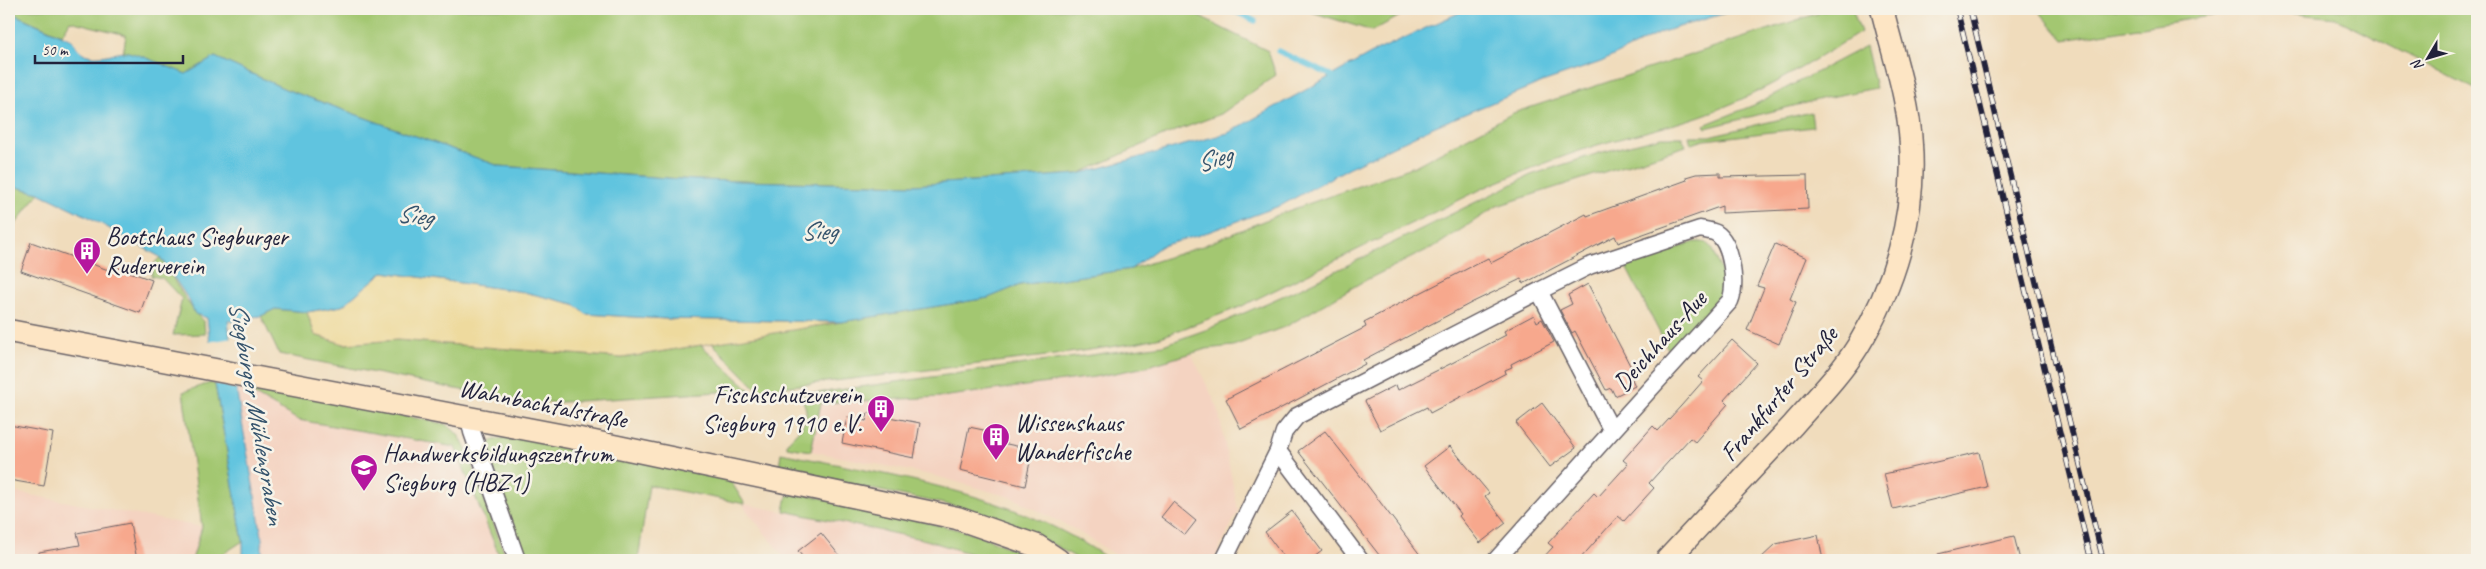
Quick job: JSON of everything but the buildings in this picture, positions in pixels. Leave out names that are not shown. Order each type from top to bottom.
[{"type":"main road","name":"Frankfurter Straße","points":[[1667,560],[1830,384],[1857,348],[1882,303],[1904,234],[1912,193],[1911,144],[1902,86],[1882,9]]},
{"type":"main road","name":"Wahnbachtalstraße","points":[[9,331],[239,372],[957,518],[1036,546],[1058,560]]},
{"type":"street","name":"Deichhaus-Aue","points":[[1224,560],[1278,451],[1284,432],[1297,416],[1589,266],[1700,229],[1715,233],[1721,238],[1734,276],[1734,292],[1730,301],[1496,560]]},
{"type":"street","name":"Deichhaus-Aue","points":[[1540,290],[1612,431]]},
{"type":"street","points":[[469,418],[472,432],[517,560]]},
{"type":"street","points":[[1278,451],[1360,560]]},
{"type":"shaded area","points":[[1191,353],[1218,408],[1238,511],[1214,560],[1124,560],[1074,529],[1013,498],[936,476],[811,451],[821,403],[941,397],[1094,377],[1141,368]]},
{"type":"shaded area","name":"Handwerksbildungszentrum Siegburg (HBZ1)","points":[[236,388],[248,391],[298,420],[455,447],[501,560],[262,560],[262,536]]},
{"type":"shaded area","points":[[9,491],[202,527],[192,560],[9,560]]},
{"type":"shaded area","points":[[745,504],[926,540],[991,560],[786,560],[744,507]]},
{"type":"shaded area","points":[[220,556],[220,560],[192,560]]},
{"type":"green space","points":[[9,9],[1184,9],[1268,51],[1276,75],[1221,114],[1165,135],[1078,174],[914,185],[695,180],[499,166],[285,89],[215,57],[186,74],[127,52],[123,54],[126,35],[70,21],[62,35],[9,12]]},
{"type":"green space","points":[[1302,9],[1413,9],[1372,31]]},
{"type":"green space","points":[[1831,9],[1852,9],[1861,32],[1752,94],[1714,111],[1669,126],[1594,146],[1501,180],[1240,307],[1161,337],[1130,344],[1055,355],[758,390],[712,343],[988,298],[1020,285],[1131,269],[1200,247],[1285,212],[1415,166],[1513,113]]},
{"type":"green space","points":[[2037,9],[2252,9],[2064,40]]},
{"type":"green space","points":[[2252,9],[2477,9],[2477,90],[2335,18]]},
{"type":"green space","points":[[1866,46],[1876,88],[1825,98],[1706,128],[1704,125],[1754,105]]},
{"type":"green space","points":[[1811,112],[1813,127],[1705,140],[1691,144],[1689,136],[1709,136]]},
{"type":"green space","points":[[1661,137],[1682,137],[1686,146],[1497,206],[1439,244],[1362,282],[1287,326],[1233,346],[1206,349],[1141,368],[1094,377],[941,397],[821,403],[811,451],[787,447],[787,443],[805,420],[806,410],[802,395],[1163,345],[1208,329],[1305,286],[1531,175],[1599,153]]},
{"type":"green space","points":[[9,185],[39,193],[9,233]]},
{"type":"green space","points":[[1695,242],[1705,243],[1712,248],[1722,273],[1724,284],[1722,293],[1711,312],[1671,355],[1625,265]]},
{"type":"green space","points":[[160,257],[187,301],[204,322],[205,334],[173,335],[182,299],[162,278],[151,276],[154,264]]},
{"type":"green space","points":[[275,309],[307,312],[315,335],[344,344],[397,340],[622,358],[701,345],[750,390],[532,404],[279,354],[261,316]]},
{"type":"green space","points":[[210,383],[215,384],[243,541],[220,556],[192,560],[202,527],[183,392]]},
{"type":"green space","points":[[240,383],[445,424],[458,435],[464,445],[507,560],[501,560],[455,447],[298,420],[248,391],[241,389]]},
{"type":"green space","points":[[513,435],[730,480],[745,504],[649,485],[638,560],[524,560],[488,453],[491,441]]},
{"type":"green space","points":[[781,453],[909,479],[994,503],[1034,518],[1073,537],[1110,560],[1080,560],[1054,545],[1002,521],[959,507],[784,471],[779,466]]},
{"type":"green space","points":[[796,492],[977,534],[1038,560],[991,560],[926,540],[784,511],[787,496]]},
{"type":"sand","points":[[383,272],[524,292],[574,304],[586,314],[666,319],[841,322],[622,358],[397,340],[344,344],[315,335],[307,312],[342,306]]},
{"type":"water","name":"Sieg","points":[[1467,9],[1739,9],[1662,32],[1601,62],[1545,81],[1433,127],[1352,166],[1282,205],[1200,235],[1161,246],[1131,269],[1020,285],[988,298],[841,322],[666,319],[586,314],[574,304],[524,292],[383,272],[342,306],[307,312],[275,309],[261,316],[240,318],[235,323],[228,320],[236,388],[262,536],[262,560],[243,560],[243,541],[215,384],[207,318],[195,314],[189,300],[160,257],[89,217],[39,193],[9,185],[9,12],[72,40],[83,53],[90,55],[127,52],[186,74],[215,57],[285,89],[499,166],[695,180],[914,185],[1078,174],[1228,133],[1376,51]]},
{"type":"pier","points":[[233,338],[238,389],[213,383],[208,342]]},
{"type":"waterway","points":[[1230,9],[1255,21]]},
{"type":"waterway","points":[[1278,51],[1337,78]]},
{"type":"railway","points":[[1957,9],[2091,560]]},
{"type":"railway","points":[[1970,9],[2103,560]]},
{"type":"place","name":"Bootshaus Siegburger Ruderverein","points":[[87,275]]},
{"type":"place","name":"Fischschutzverein Siegburg 1910 e.V.","points":[[881,433]]},
{"type":"place","name":"Wissenshaus Wanderfische","points":[[996,461]]},
{"type":"place","name":"Handwerksbildungszentrum Siegburg (HBZ1)","points":[[364,492]]},
{"type":"water label","name":"Siegburger Mühlengraben","points":[[257,413]]}]
